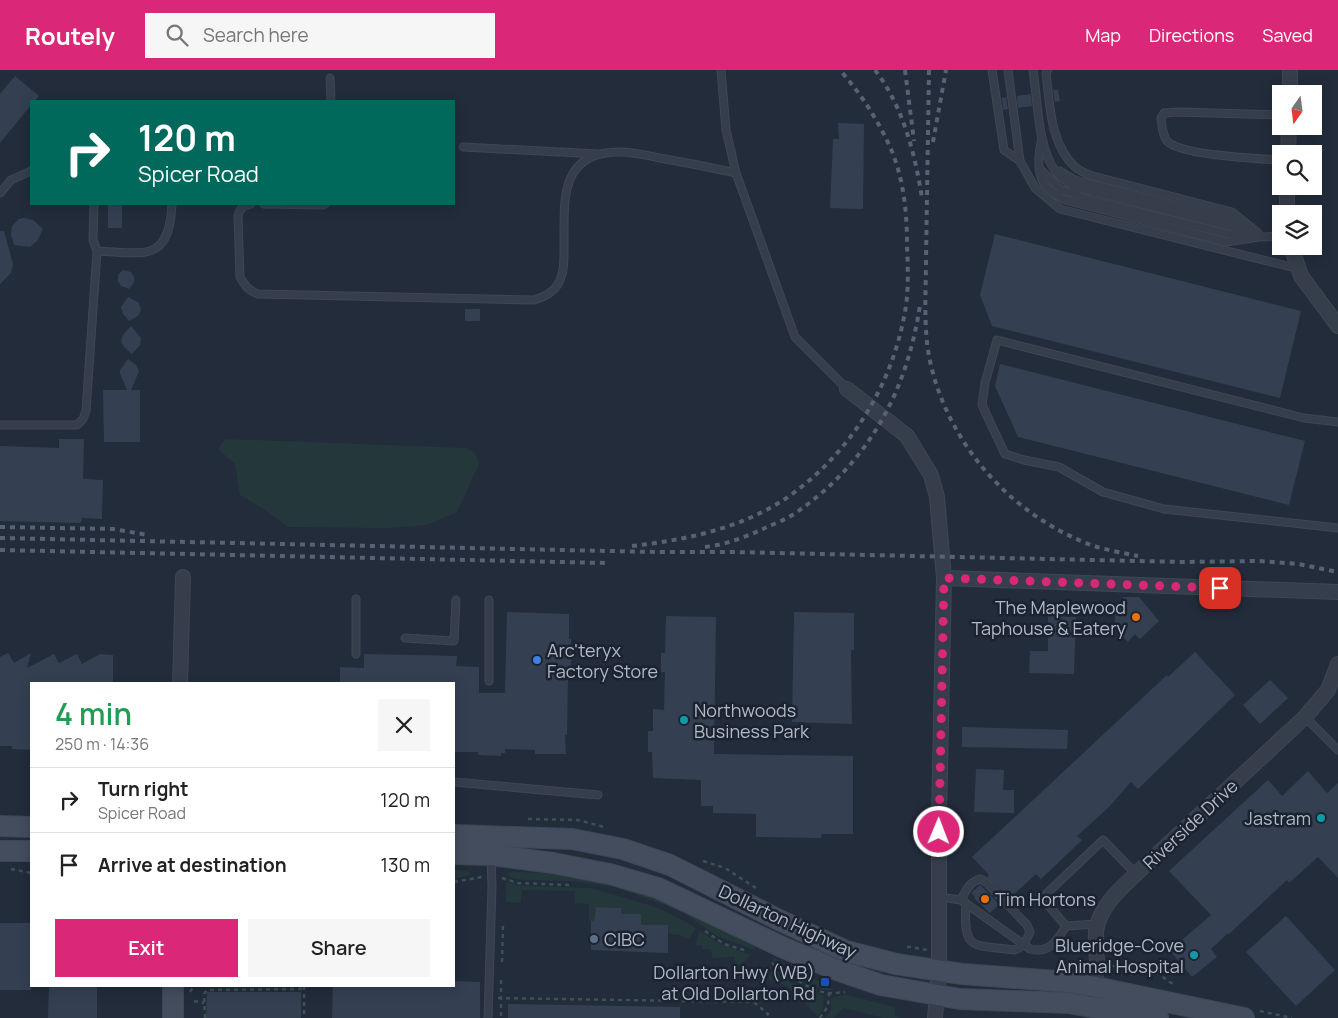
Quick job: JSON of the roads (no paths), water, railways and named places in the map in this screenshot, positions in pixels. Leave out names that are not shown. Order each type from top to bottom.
[{"type":"main road","points":[[0,826],[30,827]]},
{"type":"main road","name":"Dollarton Highway","points":[[455,835],[658,888],[784,948],[837,970],[881,985],[960,999],[1062,1003],[1094,997],[1244,1018]]},
{"type":"main road","name":"Dollarton Highway","points":[[455,854],[491,845],[572,839],[596,842],[670,865],[846,952],[896,964],[939,971],[1071,982],[1094,997],[1158,1018]]},
{"type":"main road","points":[[2,860],[30,851]]},
{"type":"main road","points":[[173,987],[173,1018]]},
{"type":"street","points":[[1290,70],[1290,85]]},
{"type":"street","points":[[1294,255],[1301,276],[1338,326]]},
{"type":"street","points":[[847,388],[907,436],[931,475],[937,497],[944,578],[939,971],[935,1018]]},
{"type":"street","points":[[180,682],[183,577]]},
{"type":"street","points":[[944,578],[1338,592]]},
{"type":"street","name":"Riverside Drive","points":[[1097,924],[1106,907],[1120,889],[1305,717],[1328,690],[1338,664]]},
{"type":"street","points":[[1094,997],[1097,965],[1097,924]]},
{"type":"lane","points":[[721,70],[726,130],[736,172],[795,337],[847,388]]},
{"type":"lane","points":[[992,70],[1004,150],[1020,160]]},
{"type":"lane","points":[[1008,70],[1020,160],[1034,188],[1060,210],[1299,269]]},
{"type":"lane","points":[[1033,70],[1042,138],[1048,160],[1058,174],[1075,187],[1229,226],[1263,237]]},
{"type":"lane","points":[[1048,70],[1046,73],[1053,128],[1062,153],[1077,169],[1093,176],[1232,212],[1263,237]]},
{"type":"lane","points":[[330,78],[331,100]]},
{"type":"lane","points":[[1272,115],[1178,112],[1164,113],[1161,118],[1162,132],[1167,141],[1175,146],[1237,157],[1272,159]]},
{"type":"lane","points":[[1042,138],[1038,153],[1040,169],[1060,189],[1090,200],[1228,234],[1272,236]]},
{"type":"lane","points":[[463,147],[599,154],[617,152],[639,154],[736,172]]},
{"type":"lane","points":[[248,205],[240,210],[238,216],[240,277],[245,286],[258,294],[534,300],[545,296],[553,290],[563,274],[566,193],[569,179],[583,162],[599,154]]},
{"type":"lane","points":[[0,193],[11,180],[30,171]]},
{"type":"lane","points":[[0,425],[77,425],[84,419],[97,251],[93,240],[94,205]]},
{"type":"lane","points":[[97,251],[142,253],[154,250],[166,239],[171,225],[172,205]]},
{"type":"lane","points":[[1338,422],[1304,418],[997,340],[985,382],[982,405],[1005,454],[1059,467],[1103,492],[1164,509],[1338,528]]},
{"type":"lane","points":[[356,599],[356,654]]},
{"type":"lane","points":[[405,638],[454,641],[456,600]]},
{"type":"lane","points":[[489,600],[489,681]]},
{"type":"lane","points":[[1305,717],[1338,750]]},
{"type":"lane","points":[[455,782],[598,795]]},
{"type":"lane","points":[[1066,926],[1042,898],[1103,840],[1136,874]]},
{"type":"lane","points":[[488,1018],[491,845]]},
{"type":"lane","points":[[981,879],[987,883],[1027,925],[1030,932],[1023,944],[1018,950],[1014,950],[974,945],[969,940],[964,924],[963,902],[966,890],[974,881],[981,879]]},
{"type":"lane","points":[[939,897],[963,902],[1023,944],[1036,950],[1048,949],[1058,940],[1066,926]]},
{"type":"lane","points":[[1066,926],[1097,924]]},
{"type":"railway","points":[[632,546],[672,540],[711,531],[749,518],[785,499],[828,463],[846,442],[877,396],[897,344],[907,299],[907,233],[904,197],[899,173],[886,138],[855,88],[840,70]]},
{"type":"railway","points":[[875,70],[893,99],[906,131],[916,164],[922,198]]},
{"type":"railway","points":[[905,70],[914,141]]},
{"type":"railway","points":[[929,70],[925,298],[928,349],[939,392],[952,421],[968,448],[987,473],[1010,495],[1035,515],[1062,532],[1091,545],[1138,556]]},
{"type":"railway","points":[[933,142],[946,70]]},
{"type":"railway","points":[[705,547],[742,538],[790,516],[820,494],[843,472],[863,449],[880,423],[894,396],[914,337],[920,305]]},
{"type":"railway","points":[[0,527],[113,529],[148,535]]},
{"type":"railway","points":[[0,538],[1183,562],[1259,561],[1298,564],[1338,572]]},
{"type":"railway","points":[[0,550],[606,563]]},
{"type":"place","name":"The Maplewood Taphouse & Eatery","points":[[1136,617]]},
{"type":"place","name":"Arc'teryx Factory Store","points":[[537,660]]},
{"type":"place","name":"Northwoods Business Park","points":[[684,720]]},
{"type":"place","name":"Jastram","points":[[1321,818]]},
{"type":"place","name":"Tim Hortons","points":[[985,899]]},
{"type":"place","name":"CIBC","points":[[594,939]]},
{"type":"place","name":"Blueridge-Cove Animal Hospital","points":[[1194,955]]},
{"type":"place","name":"Dollarton Hwy (WB) at Old Dollarton Rd","points":[[825,982]]}]
